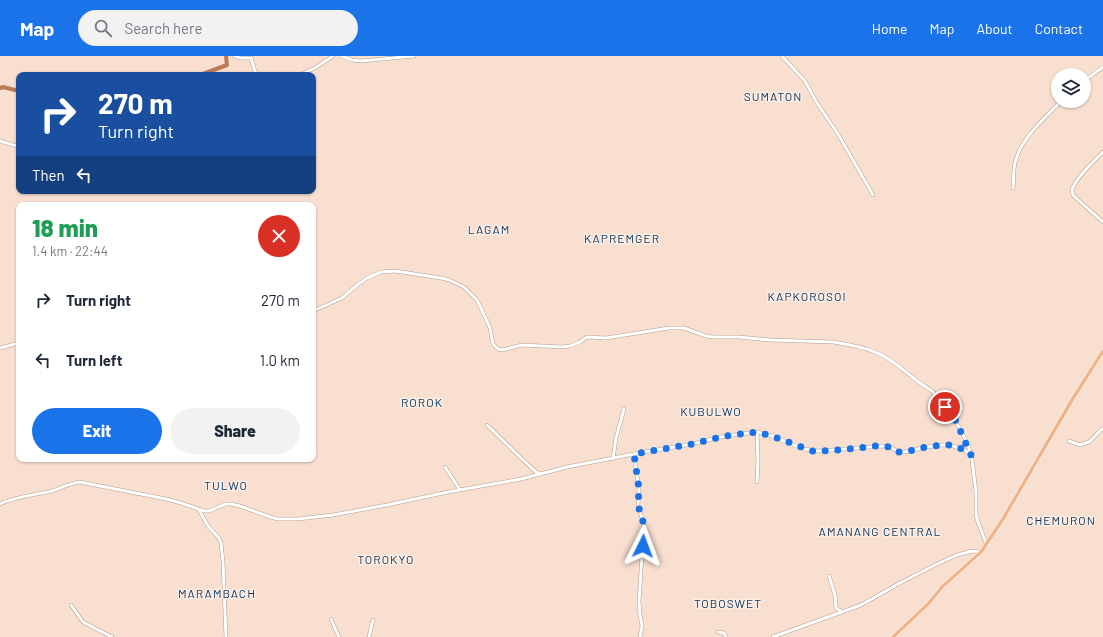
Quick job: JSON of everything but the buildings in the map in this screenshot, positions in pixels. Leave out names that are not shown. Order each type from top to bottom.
[{"type":"main road","points":[[892,637],[929,603],[942,586],[981,552],[1003,519],[1072,400],[1103,351]]},
{"type":"street","points":[[234,56],[250,58],[256,72]]},
{"type":"street","points":[[306,72],[333,56]]},
{"type":"street","points":[[342,56],[352,60],[361,61],[414,56]]},
{"type":"street","points":[[782,56],[805,81],[873,195]]},
{"type":"street","points":[[1091,76],[1103,67]]},
{"type":"street","points":[[1013,188],[1016,158],[1025,140],[1055,108]]},
{"type":"street","points":[[0,141],[16,146]]},
{"type":"street","points":[[1103,152],[1090,164],[1076,182],[1072,192],[1077,199],[1103,222]]},
{"type":"street","points":[[316,310],[342,298],[367,278],[381,272],[395,271],[445,279],[464,287],[477,300],[490,328],[493,344],[498,349],[502,350],[522,345],[570,346],[587,337],[606,338],[668,328],[684,328],[713,337],[832,342],[871,350],[880,354],[902,369],[932,392],[956,421],[971,455],[975,478],[977,505],[976,516],[986,543]]},
{"type":"street","points":[[0,348],[16,343]]},
{"type":"street","points":[[613,459],[616,438],[624,409]]},
{"type":"street","points":[[488,425],[522,459],[540,474]]},
{"type":"street","points":[[1068,441],[1080,445],[1089,442],[1103,428]]},
{"type":"street","points":[[0,504],[11,499],[54,490],[80,482],[181,503],[199,510],[209,511],[226,504],[231,504],[278,519],[298,519],[333,515],[387,505],[521,479],[567,467],[692,444],[725,436],[757,432],[812,451],[876,446],[890,447],[898,452],[905,452],[926,447],[950,445],[965,450],[971,455]]},
{"type":"street","points":[[757,432],[757,482]]},
{"type":"street","points":[[634,454],[639,489],[638,505],[644,525],[639,601],[642,626],[640,637]]},
{"type":"street","points":[[445,467],[460,490]]},
{"type":"street","points":[[199,510],[208,526],[219,538],[221,543],[226,637]]},
{"type":"street","points":[[773,637],[861,605],[900,583],[957,555],[972,551],[981,552]]},
{"type":"street","points":[[829,576],[835,595],[836,608],[842,612]]},
{"type":"street","points":[[71,605],[83,622],[112,637]]},
{"type":"street","points":[[331,619],[339,637]]},
{"type":"street","points":[[369,637],[373,620]]},
{"type":"street","points":[[718,632],[724,633],[726,637]]},
{"type":"waterway","points":[[208,72],[227,65],[226,56]]},
{"type":"waterway","points":[[0,88],[3,87],[16,90]]},
{"type":"district","name":"SUMATON","points":[[773,96]]},
{"type":"district","name":"LAGAM","points":[[489,229]]},
{"type":"district","name":"KAPREMGER","points":[[622,238]]},
{"type":"district","name":"KAPKOROSOI","points":[[807,296]]},
{"type":"district","name":"ROROK","points":[[422,402]]},
{"type":"district","name":"KUBULWO","points":[[711,411]]},
{"type":"district","name":"TULWO","points":[[226,485]]},
{"type":"district","name":"CHEMURON","points":[[1061,520]]},
{"type":"district","name":"AMANANG CENTRAL","points":[[880,531]]},
{"type":"district","name":"TOROKYO","points":[[386,559]]},
{"type":"district","name":"MARAMBACH","points":[[217,593]]},
{"type":"district","name":"TOBOSWET","points":[[728,603]]},
{"type":"route","points":[[643,546],[644,525],[638,505],[639,489],[634,454],[692,444],[725,436],[757,432],[764,433],[812,451],[876,446],[893,447],[898,452],[905,452],[926,447],[950,445],[959,447],[971,455],[955,418],[945,407]]}]
